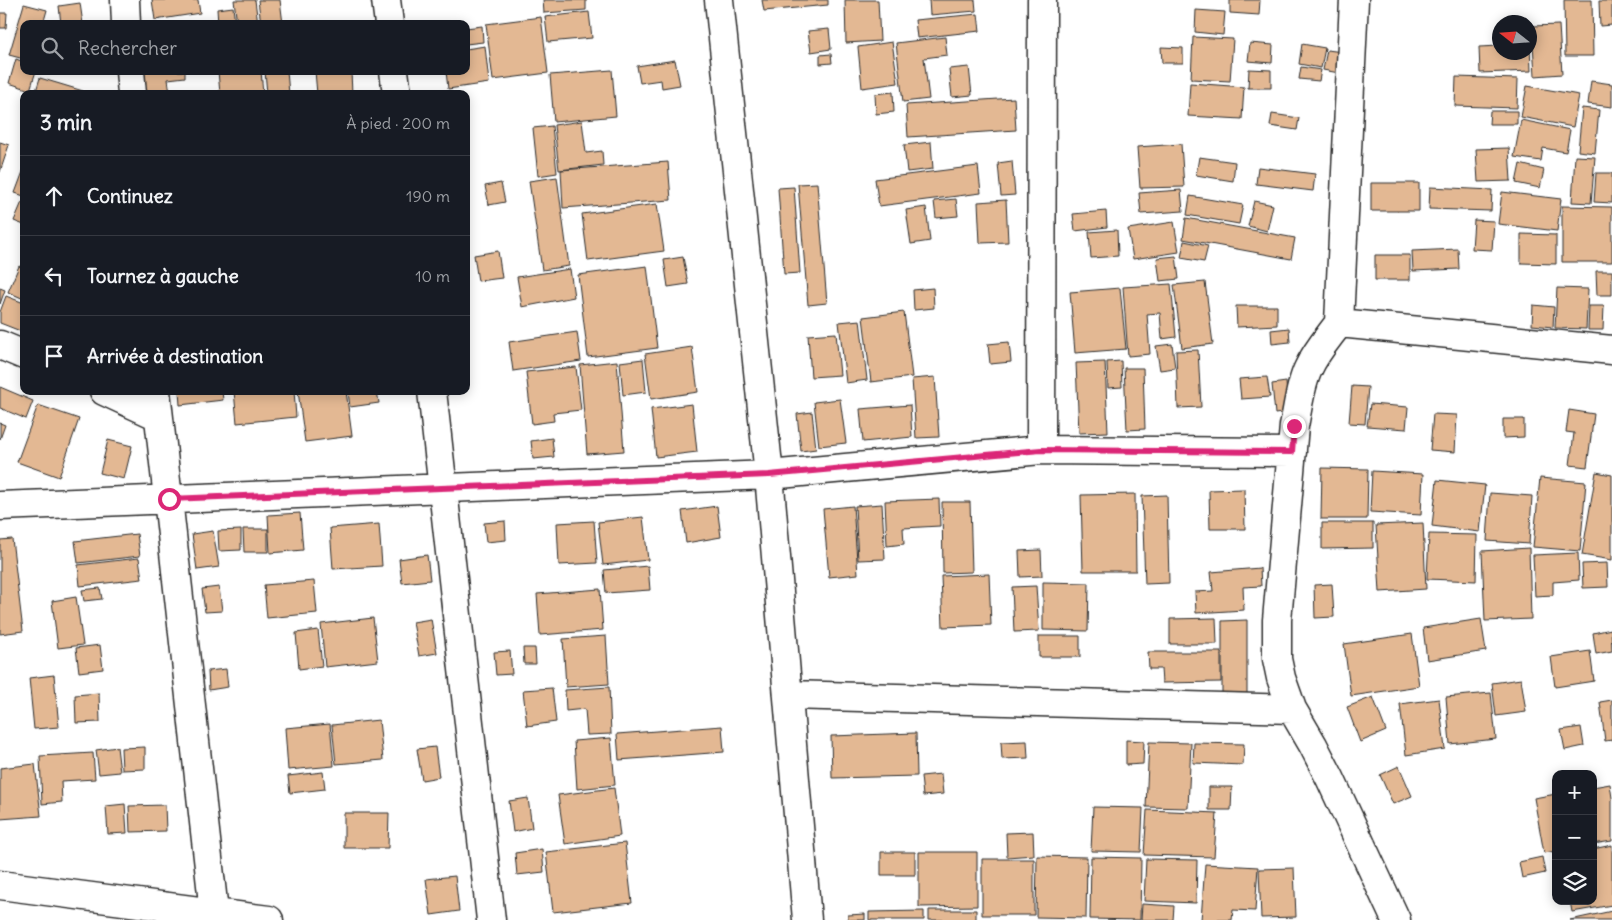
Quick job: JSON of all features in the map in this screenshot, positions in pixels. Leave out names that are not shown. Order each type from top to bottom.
[{"type":"street","points":[[125,0],[126,20]]},
{"type":"street","points":[[386,0],[388,20]]},
{"type":"street","points":[[719,0],[769,475],[807,920]]},
{"type":"street","points":[[1041,450],[1042,0]]},
{"type":"street","points":[[1354,0],[1339,323],[1320,346],[1308,369],[1294,426],[1277,620],[1277,659],[1281,678],[1292,709],[1318,753],[1396,920]]},
{"type":"street","points":[[130,75],[132,90]]},
{"type":"street","points":[[395,75],[396,90]]},
{"type":"street","points":[[1339,323],[1612,350]]},
{"type":"street","points":[[0,345],[20,353]]},
{"type":"street","points":[[120,395],[157,404],[214,912]]},
{"type":"street","points":[[432,395],[491,920]]},
{"type":"street","points":[[0,506],[769,475],[1041,450],[1292,452]]},
{"type":"street","points":[[788,695],[1292,709]]},
{"type":"street","points":[[0,885],[269,920]]},
{"type":"building","points":[[152,0],[198,0],[200,13],[155,20]]},
{"type":"building","points":[[234,0],[255,0],[258,20],[236,20]]},
{"type":"building","points":[[258,0],[280,0],[282,20],[260,20]]},
{"type":"building","points":[[543,0],[586,0],[586,10],[544,13]]},
{"type":"building","points":[[762,0],[828,0],[828,5],[764,11]]},
{"type":"building","points":[[845,0],[878,0],[880,41],[846,43]]},
{"type":"building","points":[[929,0],[975,0],[976,11],[930,15]]},
{"type":"building","points":[[1230,0],[1260,0],[1259,15],[1230,13]]},
{"type":"building","points":[[1564,0],[1592,0],[1593,56],[1565,56]]},
{"type":"building","points":[[1599,1],[1612,1],[1612,25],[1600,26]]},
{"type":"building","points":[[80,3],[82,20],[61,20],[59,6]]},
{"type":"building","points":[[24,4],[47,10],[44,20],[20,20],[20,58],[9,55]]},
{"type":"building","points":[[233,7],[235,20],[218,20],[217,9]]},
{"type":"building","points":[[1196,10],[1225,12],[1223,35],[1195,32]]},
{"type":"building","points":[[589,12],[592,38],[548,42],[545,17]]},
{"type":"building","points":[[0,13],[7,13],[6,28],[0,28]]},
{"type":"building","points":[[978,14],[980,31],[917,38],[915,20]]},
{"type":"building","points":[[541,17],[548,73],[493,80],[486,24]]},
{"type":"building","points":[[1559,25],[1562,74],[1535,76],[1534,60],[1537,60],[1537,26]]},
{"type":"building","points":[[482,26],[483,42],[470,44],[470,28]]},
{"type":"building","points":[[829,29],[831,49],[811,52],[808,31]]},
{"type":"building","points":[[945,37],[947,55],[924,58],[929,99],[903,102],[896,43]]},
{"type":"building","points":[[1193,37],[1233,39],[1230,81],[1191,79]]},
{"type":"building","points":[[892,42],[898,83],[862,88],[858,47]]},
{"type":"building","points":[[1250,43],[1273,45],[1272,63],[1248,61]]},
{"type":"building","points":[[1302,44],[1325,48],[1321,68],[1299,64]]},
{"type":"building","points":[[485,46],[489,83],[448,89],[446,75],[470,75],[470,48]]},
{"type":"building","points":[[1492,46],[1492,60],[1531,60],[1531,71],[1480,73],[1479,47]]},
{"type":"building","points":[[1161,47],[1183,48],[1183,63],[1162,63]]},
{"type":"building","points":[[1327,50],[1343,52],[1339,73],[1323,70]]},
{"type":"building","points":[[831,54],[832,63],[820,64],[820,55]]},
{"type":"building","points":[[16,59],[20,60],[20,75],[35,75],[30,90],[9,83]]},
{"type":"building","points":[[675,60],[680,85],[662,88],[661,80],[640,83],[637,66]]},
{"type":"building","points":[[969,67],[972,95],[952,97],[949,69]]},
{"type":"building","points":[[1301,67],[1321,70],[1319,81],[1299,79]]},
{"type":"building","points":[[1249,69],[1271,70],[1271,88],[1248,88]]},
{"type":"building","points":[[612,70],[616,116],[554,122],[550,75]]},
{"type":"building","points":[[139,75],[185,75],[185,77],[168,79],[169,90],[141,90]]},
{"type":"building","points":[[218,75],[261,75],[263,90],[220,90]]},
{"type":"building","points":[[265,75],[287,75],[289,90],[267,90]]},
{"type":"building","points":[[315,75],[351,75],[352,90],[317,90]]},
{"type":"building","points":[[1456,77],[1518,79],[1517,108],[1455,106]]},
{"type":"building","points":[[40,78],[80,90],[36,90]]},
{"type":"building","points":[[1591,81],[1612,84],[1612,107],[1588,104]]},
{"type":"building","points":[[1190,83],[1244,87],[1242,119],[1188,116]]},
{"type":"building","points":[[1527,86],[1579,95],[1573,127],[1521,117]]},
{"type":"building","points":[[893,92],[894,112],[876,114],[875,94]]},
{"type":"building","points":[[1014,98],[1016,130],[908,137],[906,105]]},
{"type":"building","points":[[1582,108],[1599,110],[1595,153],[1578,151]]},
{"type":"building","points":[[1490,111],[1517,111],[1517,124],[1489,124]]},
{"type":"building","points":[[1272,114],[1299,118],[1297,130],[1270,126]]},
{"type":"building","points":[[1521,120],[1570,130],[1566,152],[1543,148],[1541,161],[1514,157]]},
{"type":"building","points":[[582,121],[586,153],[602,151],[603,165],[559,170],[554,125]]},
{"type":"building","points":[[552,126],[557,173],[538,176],[533,128]]},
{"type":"building","points":[[0,142],[9,145],[0,172]]},
{"type":"building","points":[[931,142],[933,169],[907,172],[904,145]]},
{"type":"building","points":[[1181,144],[1184,187],[1140,188],[1137,147]]},
{"type":"building","points":[[1509,148],[1511,181],[1478,182],[1476,149]]},
{"type":"building","points":[[1575,156],[1595,157],[1591,203],[1572,202]]},
{"type":"building","points":[[1199,157],[1235,162],[1233,181],[1196,175]]},
{"type":"building","points":[[1012,161],[1015,195],[1001,196],[998,163]]},
{"type":"building","points":[[668,162],[671,200],[563,208],[561,170]]},
{"type":"building","points":[[1520,164],[1544,170],[1540,188],[1516,183]]},
{"type":"building","points":[[978,166],[981,193],[879,206],[875,179]]},
{"type":"building","points":[[1258,167],[1315,174],[1313,191],[1256,184]]},
{"type":"building","points":[[1596,173],[1612,173],[1612,203],[1594,202]]},
{"type":"building","points":[[557,177],[569,266],[542,270],[529,181]]},
{"type":"building","points":[[20,180],[20,195],[15,193]]},
{"type":"building","points":[[501,183],[505,202],[489,205],[485,186]]},
{"type":"building","points":[[817,183],[827,303],[808,305],[798,184]]},
{"type":"building","points":[[1371,183],[1419,183],[1419,211],[1371,211]]},
{"type":"building","points":[[794,187],[800,273],[784,274],[778,188]]},
{"type":"building","points":[[1430,187],[1492,190],[1491,211],[1429,209]]},
{"type":"building","points":[[1181,190],[1183,211],[1141,214],[1139,193]]},
{"type":"building","points":[[1502,192],[1561,199],[1557,231],[1498,224]]},
{"type":"building","points":[[1190,196],[1243,205],[1239,224],[1187,215]]},
{"type":"building","points":[[956,199],[958,216],[936,218],[934,201]]},
{"type":"building","points":[[1006,200],[1008,242],[980,243],[978,202]]},
{"type":"building","points":[[1254,201],[1273,205],[1267,231],[1248,226]]},
{"type":"building","points":[[657,204],[664,251],[588,261],[582,214]]},
{"type":"building","points":[[1562,206],[1612,207],[1612,262],[1562,262]]},
{"type":"building","points":[[20,207],[20,223],[14,221]]},
{"type":"building","points":[[926,207],[930,241],[911,244],[906,210]]},
{"type":"building","points":[[1106,211],[1107,227],[1075,231],[1073,214]]},
{"type":"building","points":[[1186,218],[1295,238],[1291,259],[1183,239]]},
{"type":"building","points":[[1474,220],[1494,221],[1492,250],[1472,249]]},
{"type":"building","points":[[1174,222],[1179,252],[1133,259],[1128,229]]},
{"type":"building","points":[[1117,230],[1118,256],[1091,258],[1089,232]]},
{"type":"building","points":[[1521,234],[1556,235],[1556,264],[1521,263]]},
{"type":"building","points":[[1184,241],[1208,246],[1204,262],[1181,258]]},
{"type":"building","points":[[1458,249],[1459,269],[1413,271],[1412,251]]},
{"type":"building","points":[[498,251],[502,278],[478,281],[474,255]]},
{"type":"building","points":[[1375,255],[1410,255],[1410,280],[1375,280]]},
{"type":"building","points":[[1176,256],[1179,279],[1160,281],[1157,258]]},
{"type":"building","points":[[683,257],[688,284],[668,287],[664,260]]},
{"type":"building","points":[[19,266],[20,266],[20,297],[8,292]]},
{"type":"building","points":[[647,266],[657,348],[588,357],[578,275]]},
{"type":"building","points":[[570,269],[574,297],[522,307],[517,277]]},
{"type":"building","points":[[1596,271],[1612,271],[1612,295],[1597,295]]},
{"type":"building","points":[[1205,282],[1213,344],[1182,348],[1174,285]]},
{"type":"building","points":[[1171,284],[1176,337],[1162,339],[1160,313],[1147,314],[1150,354],[1128,356],[1123,287]]},
{"type":"building","points":[[0,288],[5,290],[0,304]]},
{"type":"building","points":[[933,288],[934,308],[914,310],[913,290]]},
{"type":"building","points":[[1120,288],[1126,349],[1075,353],[1070,292]]},
{"type":"building","points":[[1557,288],[1588,289],[1586,329],[1555,328]]},
{"type":"building","points":[[6,296],[20,301],[20,331],[0,323],[0,312]]},
{"type":"building","points":[[1533,305],[1554,307],[1553,327],[1532,325]]},
{"type":"building","points":[[1236,306],[1277,306],[1277,325],[1237,327]]},
{"type":"building","points":[[1589,306],[1604,306],[1603,330],[1588,330]]},
{"type":"building","points":[[904,312],[912,377],[871,382],[863,317]]},
{"type":"building","points":[[860,320],[867,380],[846,383],[839,322]]},
{"type":"building","points":[[1289,328],[1290,342],[1272,344],[1271,330]]},
{"type":"building","points":[[577,332],[581,361],[513,371],[509,342]]},
{"type":"building","points":[[836,333],[840,375],[811,377],[808,335]]},
{"type":"building","points":[[1009,342],[1011,362],[990,364],[988,344]]},
{"type":"building","points":[[1172,344],[1175,368],[1160,370],[1156,346]]},
{"type":"building","points":[[692,347],[698,392],[651,399],[645,354]]},
{"type":"building","points":[[1198,350],[1201,407],[1178,408],[1176,351]]},
{"type":"building","points":[[643,359],[646,392],[623,395],[620,362]]},
{"type":"building","points":[[617,361],[624,451],[587,454],[580,365]]},
{"type":"building","points":[[1121,361],[1122,387],[1108,388],[1107,362]]},
{"type":"building","points":[[1105,362],[1108,432],[1079,433],[1076,363]]},
{"type":"building","points":[[576,367],[581,410],[553,413],[554,421],[532,424],[526,372]]},
{"type":"building","points":[[1124,368],[1143,368],[1145,429],[1127,430]]},
{"type":"building","points":[[935,377],[939,437],[916,438],[912,379]]},
{"type":"building","points":[[1267,377],[1270,397],[1241,399],[1239,379]]},
{"type":"building","points":[[1286,382],[1288,412],[1275,414],[1272,384]]},
{"type":"building","points":[[1352,386],[1368,387],[1365,424],[1349,423]]},
{"type":"building","points":[[0,387],[33,401],[26,419],[0,408]]},
{"type":"building","points":[[179,395],[222,395],[223,400],[180,405]]},
{"type":"building","points":[[234,395],[294,395],[296,417],[237,423]]},
{"type":"building","points":[[299,395],[347,395],[352,436],[305,442]]},
{"type":"building","points":[[348,395],[378,395],[379,403],[350,407]]},
{"type":"building","points":[[840,399],[846,443],[819,446],[814,402]]},
{"type":"building","points":[[692,404],[697,452],[656,457],[651,409]]},
{"type":"building","points":[[1370,404],[1408,407],[1406,429],[1367,426]]},
{"type":"building","points":[[38,405],[79,419],[59,477],[17,462]]},
{"type":"building","points":[[910,405],[912,437],[863,442],[860,409]]},
{"type":"building","points":[[1569,410],[1594,414],[1587,467],[1570,465],[1574,433],[1566,432]]},
{"type":"building","points":[[812,412],[816,449],[801,451],[797,414]]},
{"type":"building","points":[[1433,414],[1457,415],[1455,452],[1430,450]]},
{"type":"building","points":[[1503,419],[1524,419],[1524,437],[1503,438]]},
{"type":"building","points":[[0,423],[5,425],[0,439]]},
{"type":"building","points":[[552,438],[554,457],[533,459],[531,441]]},
{"type":"building","points":[[108,440],[132,446],[124,479],[100,473]]},
{"type":"building","points":[[1322,468],[1368,469],[1367,519],[1321,519]]},
{"type":"building","points":[[1372,471],[1423,474],[1421,515],[1370,512]]},
{"type":"building","points":[[1596,472],[1612,475],[1612,560],[1582,555]]},
{"type":"building","points":[[1540,478],[1586,482],[1580,551],[1533,547]]},
{"type":"building","points":[[1437,480],[1485,485],[1480,532],[1432,526]]},
{"type":"building","points":[[1244,489],[1245,529],[1210,529],[1209,490]]},
{"type":"building","points":[[1490,493],[1532,496],[1529,544],[1487,541]]},
{"type":"building","points":[[1135,494],[1136,571],[1083,571],[1081,495]]},
{"type":"building","points":[[1167,495],[1169,583],[1145,584],[1142,496]]},
{"type":"building","points":[[939,499],[940,526],[903,528],[904,544],[887,546],[885,501]]},
{"type":"building","points":[[942,502],[970,502],[972,572],[943,573]]},
{"type":"building","points":[[882,504],[885,559],[858,560],[855,506]]},
{"type":"building","points":[[717,506],[721,537],[686,543],[682,511]]},
{"type":"building","points":[[853,506],[858,574],[829,577],[823,509]]},
{"type":"building","points":[[300,513],[303,550],[270,553],[268,515]]},
{"type":"building","points":[[643,517],[648,560],[603,565],[598,522]]},
{"type":"building","points":[[505,521],[506,540],[486,542],[484,523]]},
{"type":"building","points":[[594,521],[597,563],[559,565],[557,523]]},
{"type":"building","points":[[1322,523],[1373,523],[1373,548],[1322,549]]},
{"type":"building","points":[[1423,523],[1426,589],[1380,592],[1376,525]]},
{"type":"building","points":[[379,524],[382,566],[333,569],[330,528]]},
{"type":"building","points":[[243,529],[268,529],[268,552],[244,552]]},
{"type":"building","points":[[241,530],[241,550],[219,551],[218,531]]},
{"type":"building","points":[[213,531],[219,567],[197,570],[192,534]]},
{"type":"building","points":[[137,534],[140,556],[78,563],[75,541]]},
{"type":"building","points":[[1429,534],[1477,535],[1476,581],[1427,579]]},
{"type":"building","points":[[12,539],[23,631],[0,634],[0,540]]},
{"type":"building","points":[[1529,548],[1531,619],[1485,621],[1482,551]]},
{"type":"building","points":[[1041,550],[1042,576],[1020,577],[1019,551]]},
{"type":"building","points":[[1578,553],[1579,580],[1553,582],[1553,595],[1535,596],[1533,555]]},
{"type":"building","points":[[427,555],[430,580],[402,583],[399,559]]},
{"type":"building","points":[[139,558],[142,579],[80,586],[78,565]]},
{"type":"building","points":[[1607,563],[1608,587],[1583,588],[1582,564]]},
{"type":"building","points":[[648,566],[650,590],[606,593],[604,570]]},
{"type":"building","points":[[1260,568],[1261,586],[1243,587],[1244,610],[1196,613],[1195,592],[1213,591],[1211,572]]},
{"type":"building","points":[[989,574],[991,625],[943,627],[941,576]]},
{"type":"building","points":[[314,581],[317,613],[267,618],[264,585]]},
{"type":"building","points":[[1043,582],[1089,583],[1088,631],[1043,630]]},
{"type":"building","points":[[1332,584],[1334,617],[1315,618],[1314,585]]},
{"type":"building","points":[[1036,586],[1039,631],[1014,632],[1012,587]]},
{"type":"building","points":[[219,587],[222,611],[205,612],[202,589]]},
{"type":"building","points":[[100,588],[102,599],[84,601],[82,590]]},
{"type":"building","points":[[600,589],[603,630],[540,635],[537,594]]},
{"type":"building","points":[[76,597],[83,645],[58,648],[52,601]]},
{"type":"building","points":[[373,618],[378,661],[325,667],[321,624]]},
{"type":"building","points":[[1216,618],[1217,644],[1170,644],[1170,619]]},
{"type":"building","points":[[431,619],[437,653],[419,656],[413,622]]},
{"type":"building","points":[[1481,619],[1486,651],[1427,660],[1423,628]]},
{"type":"building","points":[[1247,620],[1247,700],[1222,699],[1222,621]]},
{"type":"building","points":[[1611,629],[1612,651],[1596,654],[1593,633]]},
{"type":"building","points":[[318,630],[322,666],[299,669],[296,633]]},
{"type":"building","points":[[1412,634],[1419,686],[1351,696],[1344,644]]},
{"type":"building","points":[[606,636],[609,684],[566,687],[563,639]]},
{"type":"building","points":[[1039,636],[1080,636],[1080,657],[1039,657]]},
{"type":"building","points":[[100,645],[103,669],[79,672],[76,648]]},
{"type":"building","points":[[523,648],[535,648],[536,664],[524,664]]},
{"type":"building","points":[[510,651],[512,674],[496,675],[494,652]]},
{"type":"building","points":[[1590,651],[1594,681],[1555,687],[1551,657]]},
{"type":"building","points":[[1148,652],[1221,652],[1221,682],[1162,683],[1161,669],[1149,669]]},
{"type":"building","points":[[226,669],[228,687],[209,690],[208,671]]},
{"type":"building","points":[[54,675],[59,727],[34,729],[29,678]]},
{"type":"building","points":[[1521,679],[1526,712],[1496,716],[1492,683]]},
{"type":"building","points":[[609,687],[611,734],[587,735],[585,709],[566,711],[565,690]]},
{"type":"building","points":[[552,688],[556,722],[527,726],[523,690]]},
{"type":"building","points":[[99,693],[100,722],[76,723],[75,695]]},
{"type":"building","points":[[1491,693],[1496,739],[1450,744],[1446,697]]},
{"type":"building","points":[[1373,697],[1386,731],[1360,742],[1347,707]]},
{"type":"building","points":[[1439,699],[1445,749],[1406,755],[1400,704]]},
{"type":"building","points":[[1612,700],[1612,740],[1605,741],[1600,702]]},
{"type":"building","points":[[379,720],[383,760],[336,764],[332,725]]},
{"type":"building","points":[[330,724],[334,766],[288,770],[285,728]]},
{"type":"building","points":[[722,726],[724,752],[619,760],[617,734]]},
{"type":"building","points":[[1581,727],[1584,746],[1565,750],[1561,730]]},
{"type":"building","points":[[916,733],[917,776],[832,778],[831,736]]},
{"type":"building","points":[[611,738],[615,785],[577,789],[574,741]]},
{"type":"building","points":[[1126,740],[1144,741],[1143,764],[1126,765]]},
{"type":"building","points":[[1027,741],[1028,758],[1002,759],[1001,742]]},
{"type":"building","points":[[1149,742],[1191,743],[1188,808],[1146,807]]},
{"type":"building","points":[[1194,743],[1244,744],[1243,765],[1193,763]]},
{"type":"building","points":[[117,747],[120,772],[99,774],[96,750]]},
{"type":"building","points":[[145,747],[145,769],[122,770],[121,748]]},
{"type":"building","points":[[435,747],[439,777],[422,780],[417,749]]},
{"type":"building","points":[[93,753],[95,779],[61,781],[62,802],[42,804],[40,756]]},
{"type":"building","points":[[35,764],[41,816],[0,819],[0,768]]},
{"type":"building","points":[[1399,766],[1412,796],[1393,804],[1380,775]]},
{"type":"building","points":[[323,772],[325,789],[290,793],[288,776]]},
{"type":"building","points":[[941,774],[943,794],[923,796],[921,776]]},
{"type":"building","points":[[1610,784],[1612,798],[1612,841],[1597,843],[1597,815],[1597,786]]},
{"type":"building","points":[[1209,787],[1232,787],[1231,810],[1209,810]]},
{"type":"building","points":[[614,788],[620,836],[565,844],[558,795]]},
{"type":"building","points":[[1552,795],[1552,852],[1544,853],[1534,798]]},
{"type":"building","points":[[528,798],[532,828],[513,832],[509,801]]},
{"type":"building","points":[[125,804],[127,833],[108,834],[106,806]]},
{"type":"building","points":[[165,805],[166,831],[130,832],[129,806]]},
{"type":"building","points":[[1093,807],[1143,808],[1141,852],[1091,851]]},
{"type":"building","points":[[1147,810],[1217,813],[1214,857],[1144,855]]},
{"type":"building","points":[[344,813],[389,813],[388,848],[344,848]]},
{"type":"building","points":[[1033,832],[1034,855],[1007,857],[1006,833]]},
{"type":"building","points":[[625,843],[632,903],[553,912],[546,852]]},
{"type":"building","points":[[1612,845],[1612,905],[1572,912],[1571,905],[1597,905],[1597,848]]},
{"type":"building","points":[[542,849],[544,872],[517,875],[515,853]]},
{"type":"building","points":[[881,852],[915,852],[915,875],[881,875]]},
{"type":"building","points":[[919,852],[977,852],[977,906],[919,907]]},
{"type":"building","points":[[1037,856],[1087,857],[1086,918],[1036,917]]},
{"type":"building","points":[[1091,857],[1141,858],[1140,920],[1090,919]]},
{"type":"building","points":[[1542,857],[1545,873],[1522,878],[1519,862]]},
{"type":"building","points":[[982,859],[1034,859],[1034,915],[982,915]]},
{"type":"building","points":[[1146,859],[1197,860],[1196,903],[1144,901]]},
{"type":"building","points":[[1205,864],[1258,867],[1255,911],[1233,910],[1232,920],[1201,920]]},
{"type":"building","points":[[1294,868],[1296,917],[1261,918],[1259,869]]},
{"type":"building","points":[[455,876],[459,911],[431,915],[426,879]]},
{"type":"building","points":[[1142,904],[1174,906],[1173,920],[1141,920]]},
{"type":"building","points":[[929,910],[976,910],[976,920],[929,920]]},
{"type":"building","points":[[924,911],[924,920],[869,920],[869,912]]},
{"type":"building","points":[[1612,911],[1612,920],[1570,920]]},
{"type":"building","points":[[865,914],[865,920],[848,920],[848,915]]},
{"type":"route","points":[[169,499],[769,475],[1041,450],[1292,452],[1294,426]]}]
